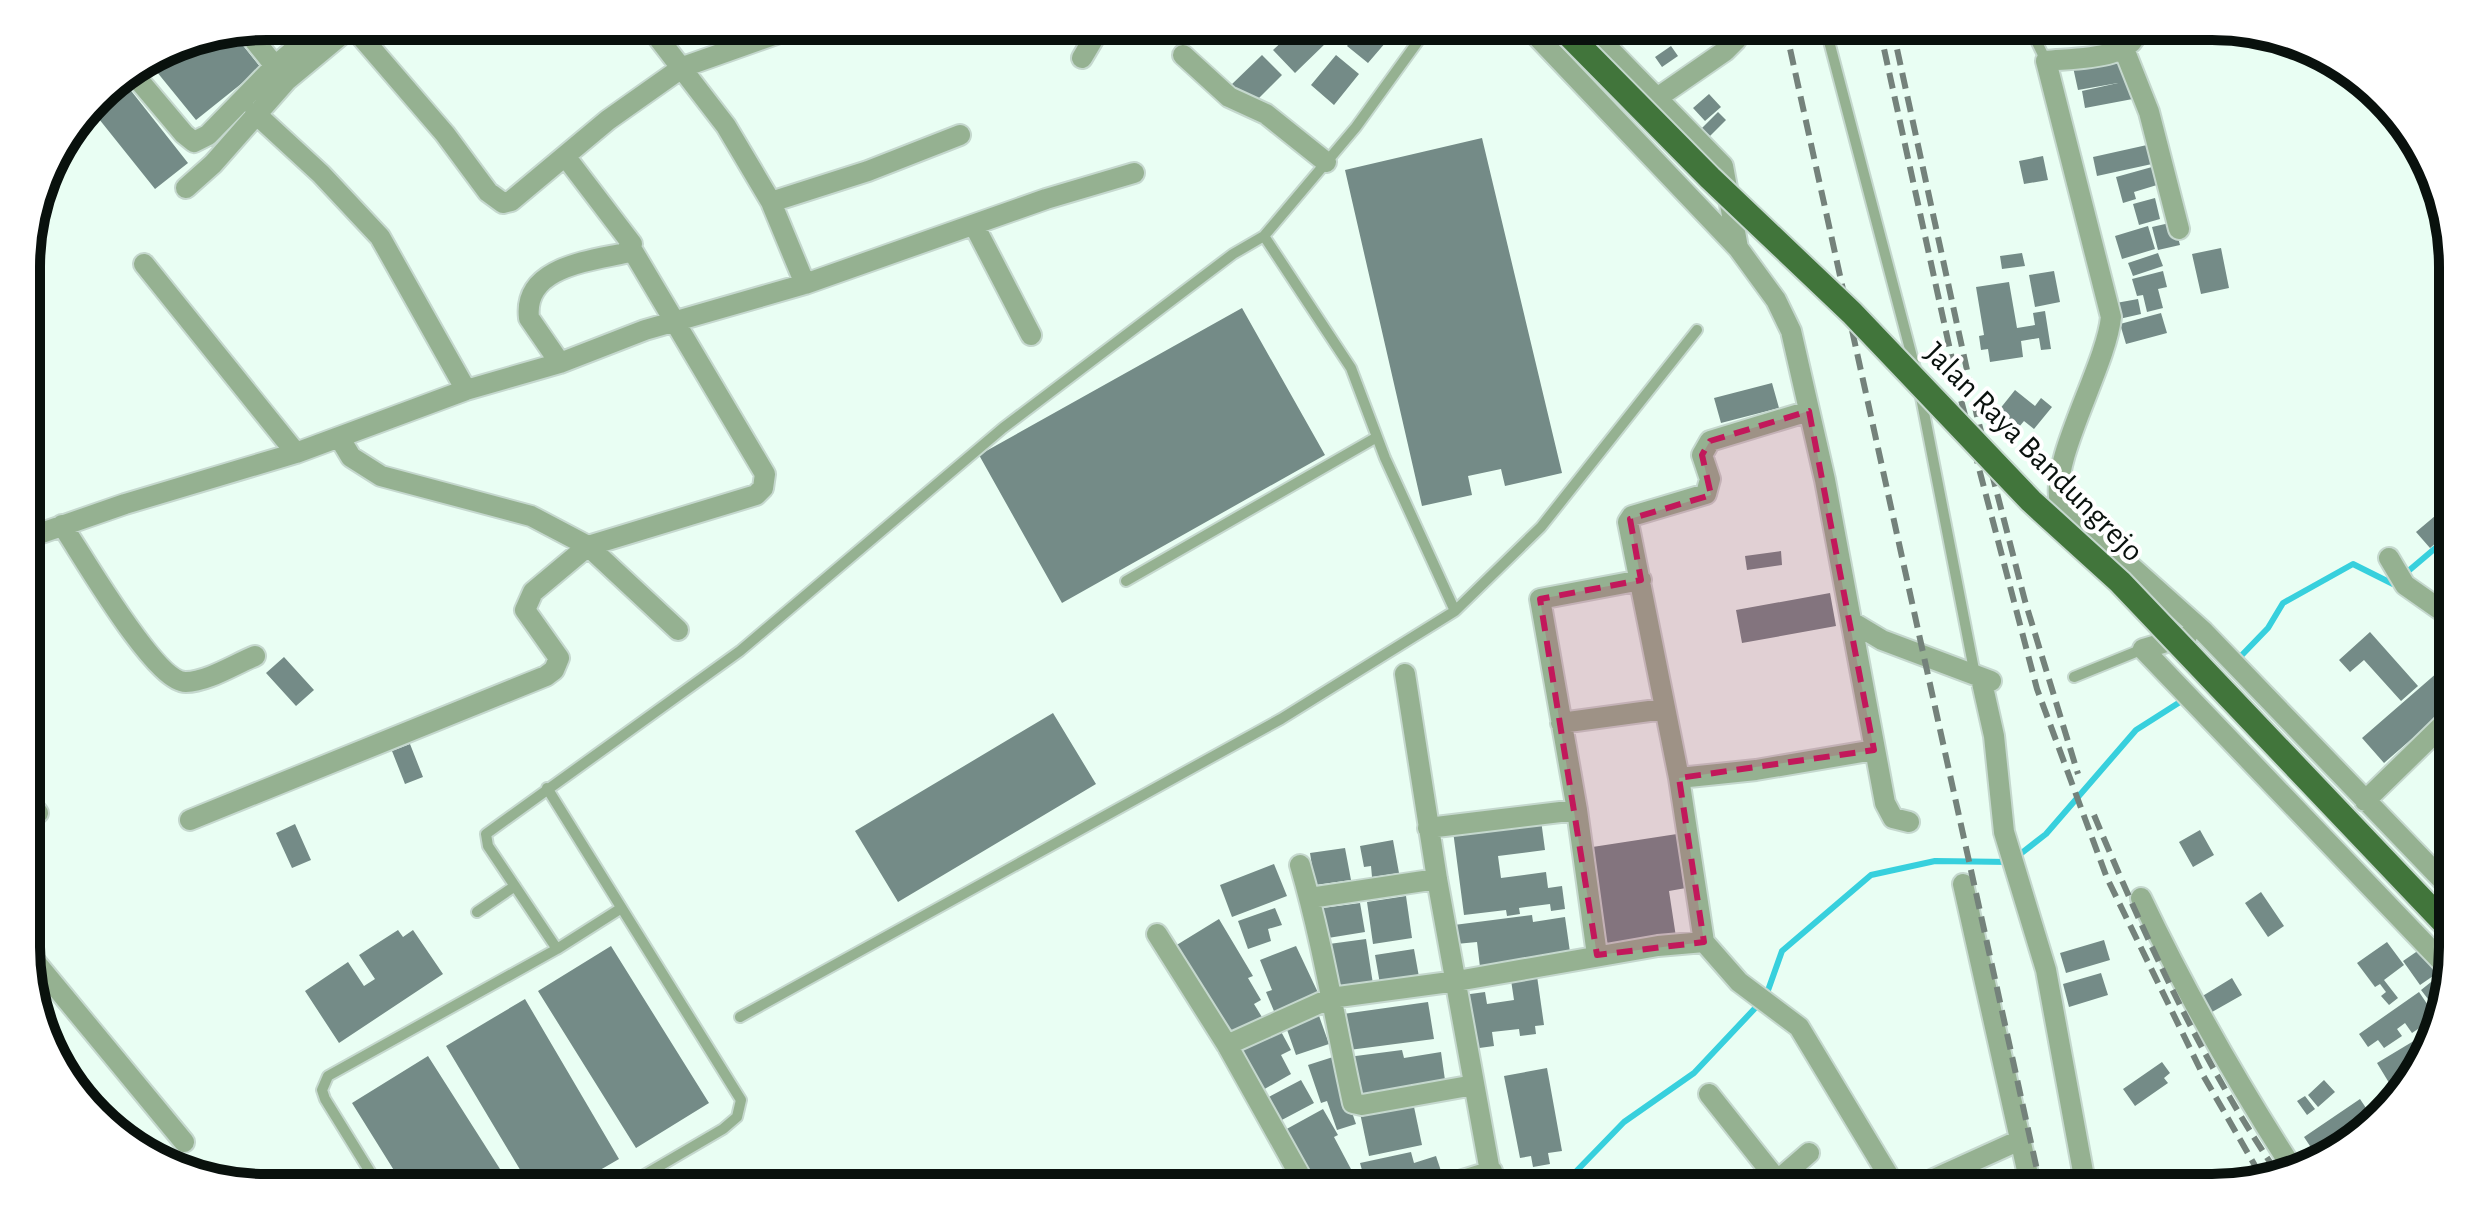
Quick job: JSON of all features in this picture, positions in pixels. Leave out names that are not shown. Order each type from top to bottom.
[{"type":"main road","name":"Jalan Raya Bandungrejo","points":[[1574,40],[1710,178],[1852,313],[2031,501],[2120,582],[2439,917]]},
{"type":"street","points":[[138,80],[194,142],[208,135],[275,66],[306,40]]},
{"type":"street","points":[[186,188],[213,164],[287,80],[335,40]]},
{"type":"street","points":[[364,40],[445,134],[494,198],[503,203],[511,201],[683,67],[759,40]]},
{"type":"street","points":[[661,40],[726,126],[771,202],[805,284]]},
{"type":"street","points":[[1082,58],[1093,40]]},
{"type":"street","points":[[1540,40],[1738,248],[1776,300],[1791,331],[1852,622],[1887,811],[1896,820],[1909,822]]},
{"type":"street","points":[[1601,40],[1723,166],[1738,248]]},
{"type":"street","points":[[1657,98],[1736,40]]},
{"type":"street","points":[[2131,40],[2117,53],[2046,61],[2111,317],[2109,338],[2071,437],[2057,492],[2060,503],[2203,631],[2439,877]]},
{"type":"street","points":[[255,41],[275,66]]},
{"type":"street","points":[[2124,49],[2149,112],[2179,229]]},
{"type":"street","points":[[1183,55],[1229,97],[1266,114],[1326,162]]},
{"type":"street","points":[[255,113],[321,174],[380,237],[466,390]]},
{"type":"street","points":[[771,202],[868,171],[960,135]]},
{"type":"street","points":[[190,820],[546,676],[554,670],[559,658],[525,610],[527,601],[588,546],[756,495],[765,484],[765,474],[631,248],[628,236],[565,156]]},
{"type":"street","points":[[40,533],[296,453],[466,390],[560,363],[675,321],[805,284],[1046,199],[1134,173]]},
{"type":"street","points":[[974,225],[1031,335]]},
{"type":"street","points":[[560,363],[529,318],[532,293],[551,274],[631,248]]},
{"type":"street","points":[[144,264],[296,453]]},
{"type":"street","points":[[1809,411],[1710,441],[1702,455],[1710,479],[1706,494],[1630,519],[1679,778],[1704,942],[1739,982],[1799,1027],[1888,1174]]},
{"type":"street","points":[[339,437],[351,457],[381,476],[531,516],[588,546],[678,630]]},
{"type":"street","points":[[62,525],[138,639],[168,676],[189,683],[255,656]]},
{"type":"street","points":[[2396,570],[2439,607]]},
{"type":"street","points":[[1597,955],[1577,810],[1540,599],[1641,580]]},
{"type":"street","points":[[1852,622],[1882,640],[1984,679],[1994,736],[2004,832],[2046,970],[2083,1174]]},
{"type":"street","points":[[2203,631],[2143,649],[2439,959]]},
{"type":"street","points":[[1405,674],[1428,828],[1492,1174]]},
{"type":"street","points":[[1561,723],[1664,709]]},
{"type":"street","points":[[2365,801],[2439,729]]},
{"type":"street","points":[[1679,778],[1756,770],[1874,750]]},
{"type":"street","points":[[1428,828],[1577,810]]},
{"type":"street","points":[[1300,865],[1322,941],[1353,1103],[1362,1105],[1474,1085]]},
{"type":"street","points":[[1310,898],[1437,879]]},
{"type":"street","points":[[1963,884],[2028,1174]]},
{"type":"street","points":[[2141,898],[2207,1030],[2288,1161]]},
{"type":"street","points":[[1157,934],[1227,1045],[1299,1174]]},
{"type":"street","points":[[1227,1045],[1331,998],[1457,981],[1597,955],[1704,942]]},
{"type":"street","points":[[41,969],[184,1142]]},
{"type":"street","points":[[1709,1094],[1766,1174]]},
{"type":"street","points":[[1945,1174],[2020,1140]]},
{"type":"street","points":[[1785,1174],[1809,1153]]},
{"type":"lane","points":[[557,949],[485,836],[495,824],[740,651],[1003,428],[1213,269],[1264,236],[1326,162],[1418,40]]},
{"type":"lane","points":[[1829,40],[1911,345],[1984,679]]},
{"type":"lane","points":[[2036,40],[2046,61]]},
{"type":"lane","points":[[1264,236],[1351,368],[1377,437],[1455,611]]},
{"type":"lane","points":[[740,1017],[1281,719],[1455,611],[1541,527],[1697,330]]},
{"type":"lane","points":[[1126,581],[1377,437]]},
{"type":"lane","points":[[2074,677],[2143,649]]},
{"type":"lane","points":[[547,788],[741,1100],[737,1117],[723,1129],[646,1174]]},
{"type":"lane","points":[[477,912],[515,886]]},
{"type":"lane","points":[[371,1174],[325,1099],[323,1083],[334,1071],[557,949],[620,909]]},
{"type":"highlighted area","points":[[1809,411],[1874,750],[1679,778],[1704,942],[1597,955],[1540,599],[1641,580],[1630,519],[1711,495],[1702,455],[1710,441]]},
{"type":"building","points":[[1284,40],[1327,42],[1295,73],[1273,50]]},
{"type":"building","points":[[1352,40],[1388,40],[1368,63],[1347,46]]},
{"type":"building","points":[[240,42],[261,68],[196,120],[155,69],[194,52]]},
{"type":"building","points":[[1671,46],[1678,56],[1662,67],[1655,57]]},
{"type":"building","points":[[1262,55],[1282,75],[1250,107],[1229,87]]},
{"type":"building","points":[[1336,55],[1359,74],[1334,105],[1311,85]]},
{"type":"building","points":[[2120,58],[2125,83],[2134,81],[2138,98],[2085,108],[2082,91],[2118,83],[2078,90],[2073,67]]},
{"type":"building","points":[[128,87],[188,163],[155,189],[97,116]]},
{"type":"building","points":[[1709,94],[1721,107],[1705,121],[1693,108]]},
{"type":"building","points":[[1718,112],[1726,120],[1710,136],[1702,128]]},
{"type":"building","points":[[1482,138],[1562,473],[1505,486],[1501,469],[1468,476],[1472,495],[1422,506],[1345,170]]},
{"type":"building","points":[[2147,145],[2152,164],[2097,176],[2093,157]]},
{"type":"building","points":[[2043,156],[2048,180],[2024,184],[2019,161]]},
{"type":"building","points":[[2152,167],[2157,185],[2134,192],[2136,199],[2123,203],[2116,177]]},
{"type":"building","points":[[2155,198],[2160,219],[2139,225],[2133,204]]},
{"type":"building","points":[[2174,222],[2180,245],[2158,250],[2152,227]]},
{"type":"building","points":[[2148,226],[2155,249],[2122,259],[2115,236]]},
{"type":"building","points":[[2221,248],[2229,288],[2201,294],[2192,254]]},
{"type":"building","points":[[2022,253],[2025,266],[2002,269],[2000,256]]},
{"type":"building","points":[[2158,253],[2163,266],[2133,276],[2128,263]]},
{"type":"building","points":[[2054,271],[2060,302],[2035,307],[2029,275]]},
{"type":"building","points":[[2163,271],[2167,287],[2158,289],[2163,308],[2147,312],[2143,295],[2137,296],[2132,279]]},
{"type":"building","points":[[2009,282],[2017,328],[2035,325],[2033,313],[2045,311],[2051,349],[2041,350],[2039,338],[2021,341],[2023,357],[1990,362],[1988,349],[1981,350],[1979,336],[1984,335],[1976,287]]},
{"type":"building","points":[[2138,299],[2141,314],[2119,319],[2116,303]]},
{"type":"building","points":[[1242,308],[1325,455],[1062,603],[979,455]]},
{"type":"building","points":[[2161,313],[2167,333],[2126,344],[2120,324]]},
{"type":"building","points":[[1772,383],[1779,408],[1721,423],[1714,398]]},
{"type":"building","points":[[2015,390],[2035,406],[2041,398],[2052,407],[2034,429],[2024,421],[2019,427],[1999,410]]},
{"type":"building","points":[[2439,513],[2439,540],[2430,548],[2416,532]]},
{"type":"building","points":[[1781,551],[1782,565],[1747,570],[1745,556]]},
{"type":"building","points":[[1830,593],[1836,626],[1742,643],[1736,610]]},
{"type":"building","points":[[2370,632],[2418,686],[2401,701],[2364,660],[2350,672],[2339,660]]},
{"type":"building","points":[[284,657],[314,690],[296,706],[266,673]]},
{"type":"building","points":[[2438,672],[2439,715],[2384,763],[2362,738]]},
{"type":"building","points":[[1053,713],[1096,784],[898,902],[855,831]]},
{"type":"building","points":[[410,744],[423,777],[405,784],[392,751]]},
{"type":"building","points":[[1541,820],[1545,850],[1498,856],[1501,878],[1546,872],[1548,888],[1562,886],[1565,909],[1551,911],[1550,904],[1519,908],[1520,914],[1507,916],[1506,910],[1464,915],[1453,831]]},
{"type":"building","points":[[295,824],[311,860],[292,868],[276,833]]},
{"type":"building","points":[[2200,830],[2214,855],[2193,867],[2179,842]]},
{"type":"building","points":[[1677,834],[1686,888],[1669,891],[1676,937],[1603,948],[1586,848]]},
{"type":"building","points":[[1393,840],[1399,873],[1372,877],[1371,866],[1364,867],[1360,846]]},
{"type":"building","points":[[1345,848],[1351,880],[1315,885],[1310,853]]},
{"type":"building","points":[[1274,864],[1287,896],[1232,917],[1220,885]]},
{"type":"building","points":[[2261,892],[2284,926],[2268,937],[2245,903]]},
{"type":"building","points":[[1406,896],[1412,938],[1373,944],[1367,902]]},
{"type":"building","points":[[1360,903],[1365,932],[1328,938],[1323,908]]},
{"type":"building","points":[[1275,908],[1282,925],[1268,929],[1271,941],[1248,949],[1238,921]]},
{"type":"building","points":[[1532,915],[1533,922],[1565,917],[1570,952],[1480,967],[1477,942],[1456,944],[1454,925]]},
{"type":"building","points":[[1219,919],[1253,976],[1248,978],[1261,1000],[1254,1004],[1265,1022],[1238,1038],[1234,1030],[1228,1033],[1175,946]]},
{"type":"building","points":[[398,930],[403,937],[413,930],[443,974],[339,1043],[305,991],[348,962],[364,986],[375,979],[359,955]]},
{"type":"building","points":[[1366,939],[1373,984],[1336,990],[1329,944]]},
{"type":"building","points":[[2104,940],[2110,960],[2066,973],[2060,953]]},
{"type":"building","points":[[2387,942],[2404,965],[2384,980],[2398,998],[2389,1005],[2381,996],[2386,992],[2380,984],[2375,987],[2357,963]]},
{"type":"building","points":[[611,946],[709,1103],[636,1148],[538,991]]},
{"type":"building","points":[[1296,946],[1321,999],[1276,1016],[1266,992],[1272,990],[1260,960]]},
{"type":"building","points":[[1414,949],[1419,977],[1380,984],[1375,955]]},
{"type":"building","points":[[2419,950],[2436,974],[2420,985],[2403,961]]},
{"type":"building","points":[[2101,973],[2108,995],[2069,1007],[2063,984]]},
{"type":"building","points":[[1537,976],[1544,1025],[1535,1026],[1536,1034],[1520,1036],[1519,1029],[1492,1032],[1494,1046],[1472,1049],[1463,995],[1485,992],[1487,1004],[1514,1000],[1511,980]]},
{"type":"building","points":[[2232,978],[2242,995],[2205,1016],[2196,1000]]},
{"type":"building","points":[[2436,978],[2437,979],[2432,1004],[2421,990]]},
{"type":"building","points":[[2419,992],[2430,1008],[2425,1024],[2412,1033],[2405,1023],[2397,1029],[2402,1036],[2384,1048],[2378,1040],[2368,1047],[2359,1034]]},
{"type":"building","points":[[525,999],[619,1159],[593,1174],[523,1174],[446,1046]]},
{"type":"building","points":[[1428,1002],[1434,1039],[1349,1050],[1343,1014]]},
{"type":"building","points":[[1318,1013],[1329,1044],[1296,1055],[1285,1024]]},
{"type":"building","points":[[1278,1026],[1291,1050],[1281,1055],[1291,1074],[1261,1091],[1238,1048]]},
{"type":"building","points":[[2417,1039],[2419,1041],[2391,1086],[2377,1063]]},
{"type":"building","points":[[1402,1050],[1404,1058],[1441,1052],[1446,1087],[1354,1099],[1348,1057]]},
{"type":"building","points":[[428,1056],[503,1174],[396,1174],[352,1103]]},
{"type":"building","points":[[1333,1057],[1356,1124],[1337,1130],[1327,1101],[1321,1103],[1308,1065]]},
{"type":"building","points":[[2162,1062],[2170,1073],[2164,1078],[2168,1083],[2135,1106],[2123,1089]]},
{"type":"building","points":[[1547,1068],[1562,1151],[1548,1153],[1550,1164],[1533,1167],[1531,1156],[1520,1158],[1504,1076]]},
{"type":"building","points":[[1301,1080],[1314,1103],[1278,1122],[1265,1099]]},
{"type":"building","points":[[2324,1080],[2335,1092],[2318,1107],[2308,1095]]},
{"type":"building","points":[[2305,1096],[2315,1109],[2307,1115],[2297,1101]]},
{"type":"building","points":[[2360,1099],[2368,1112],[2313,1151],[2304,1137]]},
{"type":"building","points":[[1413,1102],[1422,1145],[1369,1156],[1360,1113]]},
{"type":"building","points":[[1323,1109],[1338,1135],[1334,1137],[1354,1174],[1307,1174],[1283,1131]]},
{"type":"building","points":[[1411,1152],[1414,1163],[1436,1156],[1442,1174],[1363,1174],[1360,1163]]},
{"type":"waterway","points":[[2240,657],[2268,628],[2283,603],[2353,564],[2393,584],[2439,545]]},
{"type":"waterway","points":[[1766,996],[1782,951],[1871,875],[1935,861],[2010,862],[2046,834],[2136,730],[2180,702]]},
{"type":"waterway","points":[[1574,1174],[1624,1122],[1694,1073],[1759,1004]]},
{"type":"railway","points":[[1788,40],[2038,1174]]},
{"type":"railway","points":[[1882,40],[1961,400],[2037,689],[2107,878],[2203,1075],[2257,1170]]},
{"type":"railway","points":[[1895,40],[1977,416],[2025,601],[2078,774]]},
{"type":"railway","points":[[2094,815],[2176,998],[2224,1087],[2272,1165]]}]
